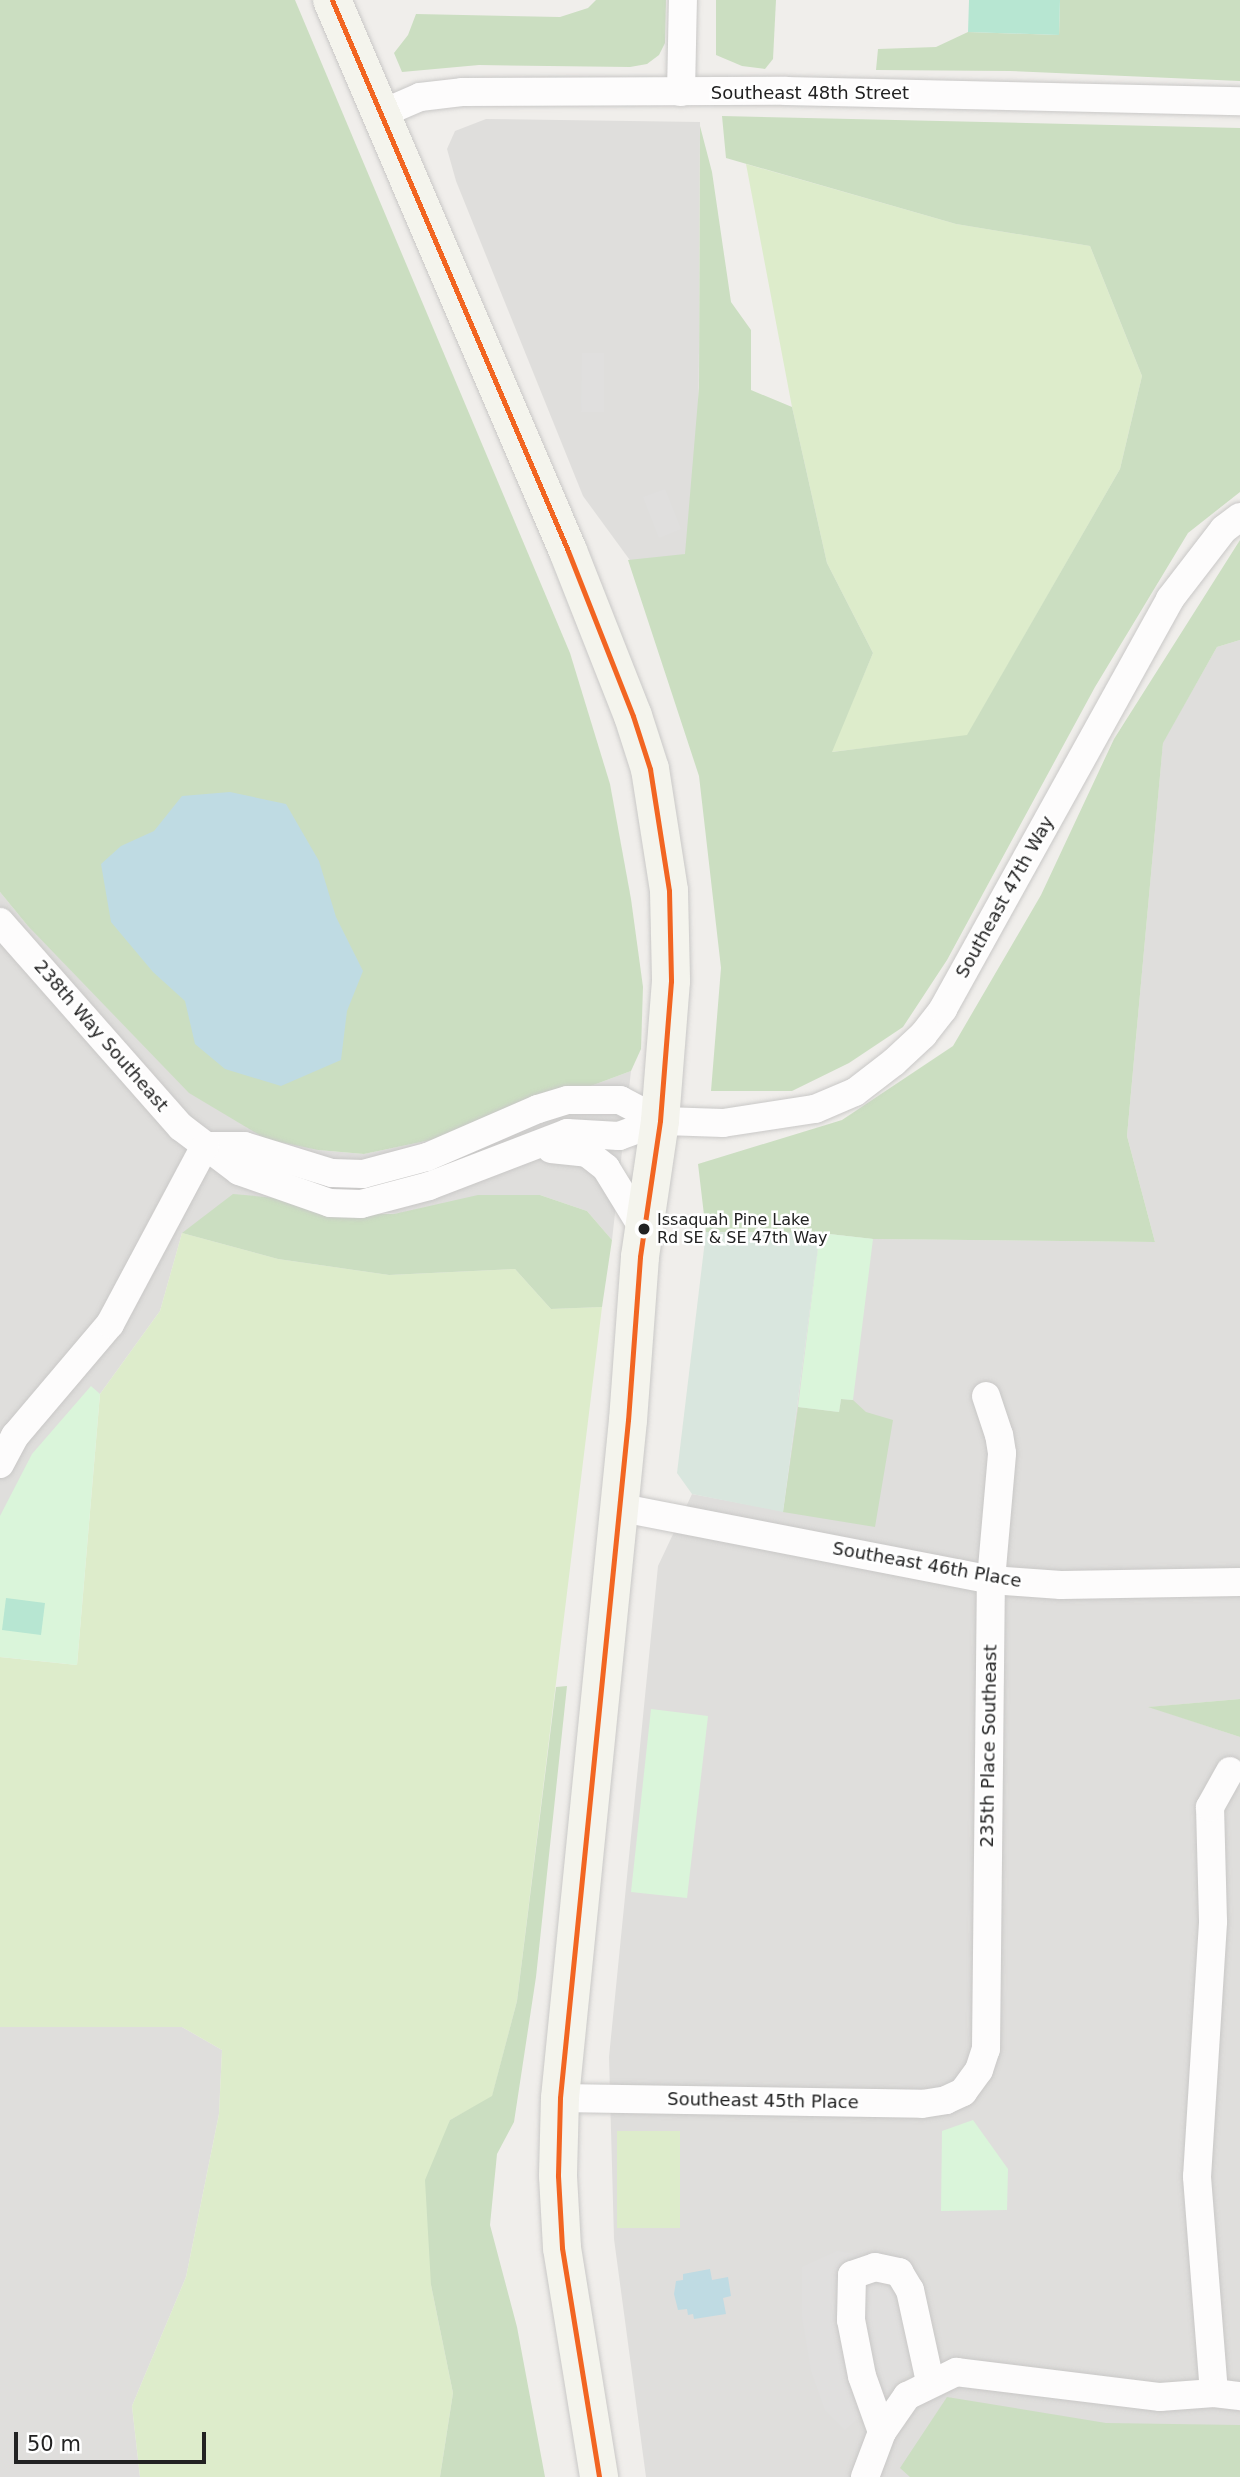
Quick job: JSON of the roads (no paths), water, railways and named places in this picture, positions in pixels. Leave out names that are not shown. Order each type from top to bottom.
[{"type":"main road","points":[[332,0],[383,113],[568,551],[634,716],[650,769],[669,891],[671,982],[660,1121],[644,1230],[560,2098],[558,2176],[562,2248],[599,2477]]},
{"type":"street","points":[[681,92],[682,0]]},
{"type":"street","name":"Southeast 48th Street","points":[[383,113],[421,97],[462,92],[786,91],[1240,101]]},
{"type":"street","name":"Southeast 47th Way","points":[[660,1121],[723,1123],[815,1109],[855,1092],[923,1035],[943,1009],[1170,599],[1224,529],[1240,517]]},
{"type":"street","name":"238th Way Southeast","points":[[0,922],[181,1127],[239,1171],[330,1203],[351,1204],[429,1186],[567,1133],[619,1136],[660,1121]]},
{"type":"street","points":[[0,1464],[15,1436],[110,1324],[205,1146],[244,1146],[332,1173],[363,1174],[428,1157],[538,1109],[568,1100],[620,1100],[660,1121]]},
{"type":"street","name":"238th Way Southeast","points":[[510,1154],[561,1148],[587,1153],[606,1168],[644,1230]]},
{"type":"street","name":"235th Place Southeast","points":[[963,2092],[979,2070],[986,2049],[991,1580],[1002,1453],[986,1396]]},
{"type":"street","name":"Southeast 46th Place","points":[[617,1507],[991,1580],[1061,1585],[1240,1581]]},
{"type":"street","points":[[865,2477],[883,2432],[907,2396],[930,2382],[956,2372],[1160,2397],[1227,2395],[1197,2177],[1213,1921],[1210,1807],[1230,1771]]},
{"type":"street","name":"Southeast 45th Place","points":[[560,2098],[922,2104],[946,2100],[963,2092]]},
{"type":"street","points":[[883,2432],[862,2376],[851,2320],[852,2275],[875,2267],[899,2272],[910,2290],[930,2382]]},
{"type":"water","points":[[230,792],[286,804],[319,861],[336,917],[363,971],[347,1011],[341,1060],[281,1086],[225,1069],[195,1044],[185,1001],[153,972],[111,922],[101,864],[121,846],[154,831],[182,796]]},
{"type":"water","points":[[710,2269],[712,2280],[728,2277],[731,2296],[723,2298],[726,2314],[694,2319],[693,2314],[688,2315],[687,2309],[678,2310],[674,2294],[676,2281],[683,2280],[683,2274]]},
{"type":"place","name":"Issaquah Pine Lake Rd SE & SE 47th Way","points":[[644,1229]]}]
